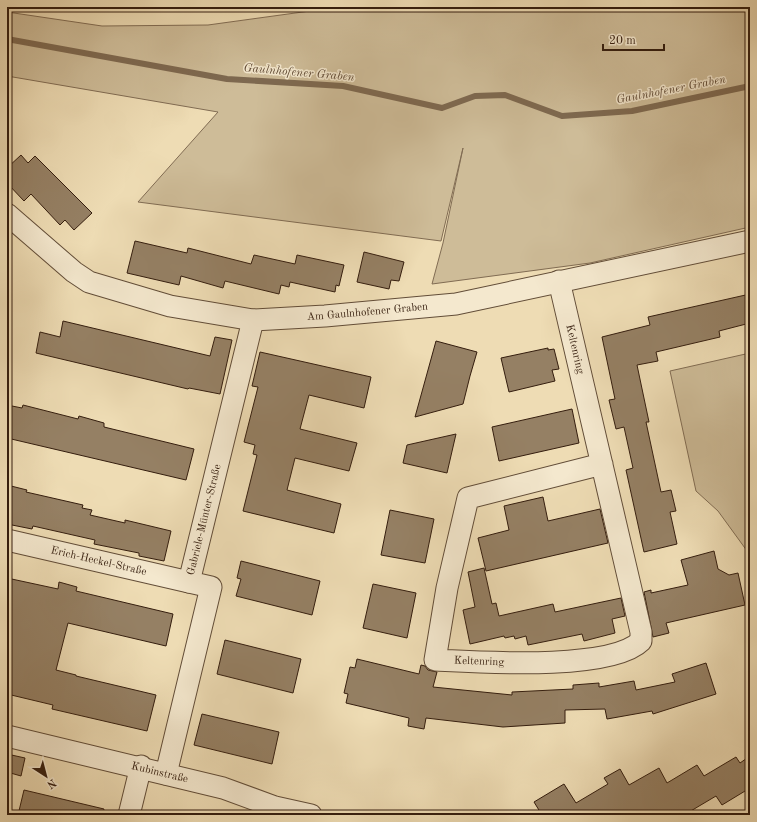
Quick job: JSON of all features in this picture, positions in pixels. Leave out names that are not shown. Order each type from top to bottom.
[{"type":"street","name":"Am Gaulnhofener Graben","points":[[7,214],[74,272],[89,282],[170,306],[253,320],[325,316],[456,304],[750,241]]},
{"type":"street","name":"Keltenring","points":[[559,281],[628,571],[641,632],[641,641],[634,648],[587,659],[532,664],[435,660],[447,588],[468,498],[602,464]]},
{"type":"street","name":"Gabriele-Münter-Straße","points":[[166,774],[211,587],[190,582],[253,320]]},
{"type":"street","name":"Erich-Heckel-Straße","points":[[7,540],[190,582]]},
{"type":"street","name":"Kubinstraße","points":[[7,736],[141,766],[166,774],[223,788],[274,811],[311,815]]},
{"type":"street","points":[[129,815],[141,766]]},
{"type":"shaded area","points":[[339,7],[750,7],[750,227],[590,263],[432,284],[443,243],[463,148],[441,241],[138,202],[218,112],[7,76],[7,12],[102,26],[208,25]]},
{"type":"shaded area","points":[[750,353],[750,555],[718,511],[696,491],[670,371]]},
{"type":"building","points":[[21,155],[28,163],[35,156],[92,213],[74,230],[65,220],[60,225],[31,194],[24,201],[7,183],[7,168]]},
{"type":"building","points":[[135,241],[187,253],[188,248],[251,264],[254,255],[295,264],[297,255],[344,265],[339,286],[336,285],[335,292],[290,282],[289,287],[281,285],[279,294],[225,281],[223,288],[181,276],[179,285],[127,273]]},
{"type":"building","points":[[364,252],[404,262],[399,281],[391,280],[389,289],[357,282]]},
{"type":"building","points":[[750,294],[750,323],[719,331],[720,337],[656,352],[658,361],[637,365],[649,422],[646,422],[661,492],[671,490],[676,511],[670,512],[677,544],[644,552],[626,470],[633,468],[624,427],[616,429],[609,400],[615,399],[602,337],[650,325],[648,317]]},
{"type":"building","points":[[63,321],[210,356],[215,337],[232,340],[220,394],[188,389],[36,353],[40,332],[60,337]]},
{"type":"building","points":[[436,341],[477,352],[463,404],[415,417]]},
{"type":"building","points":[[548,348],[548,350],[554,349],[559,369],[552,370],[555,381],[509,392],[501,358]]},
{"type":"building","points":[[260,352],[371,377],[364,408],[309,395],[300,429],[357,443],[349,471],[295,458],[287,490],[341,504],[334,533],[243,511],[257,455],[253,454],[255,445],[244,442],[258,387],[252,386]]},
{"type":"building","points":[[7,405],[22,408],[23,405],[78,419],[79,416],[104,423],[104,427],[194,449],[186,480],[7,438]]},
{"type":"building","points":[[572,409],[579,443],[499,461],[492,427]]},
{"type":"building","points":[[456,434],[447,473],[403,463],[407,445]]},
{"type":"building","points":[[7,485],[27,490],[26,492],[83,505],[82,508],[92,510],[90,515],[125,523],[125,520],[171,531],[164,561],[139,556],[139,553],[94,544],[95,540],[33,526],[32,529],[7,524]]},
{"type":"building","points":[[543,497],[548,521],[600,509],[608,543],[486,571],[478,538],[509,530],[504,506]]},
{"type":"building","points":[[390,510],[434,519],[425,563],[381,555]]},
{"type":"building","points":[[714,551],[718,569],[729,575],[738,573],[745,605],[666,623],[669,633],[653,637],[644,592],[651,590],[651,593],[688,585],[681,560]]},
{"type":"building","points":[[241,561],[320,581],[312,615],[236,596],[241,579],[237,578]]},
{"type":"building","points":[[484,568],[492,604],[496,603],[499,616],[553,604],[555,612],[621,598],[625,616],[612,619],[615,633],[584,641],[582,634],[528,645],[526,636],[515,639],[514,636],[505,638],[504,636],[470,644],[463,610],[475,607],[468,572]]},
{"type":"building","points":[[7,578],[58,589],[59,582],[77,587],[76,591],[173,614],[166,646],[68,623],[56,670],[156,695],[147,731],[52,709],[53,705],[7,694]]},
{"type":"building","points":[[373,584],[416,593],[407,638],[363,628]]},
{"type":"building","points":[[225,640],[301,659],[293,693],[217,674]]},
{"type":"building","points":[[357,659],[419,674],[421,665],[425,666],[428,670],[437,672],[433,687],[512,695],[512,692],[573,689],[573,685],[599,683],[599,687],[634,681],[636,690],[675,682],[672,674],[706,663],[716,694],[653,714],[652,711],[607,719],[605,709],[565,710],[565,723],[503,727],[426,718],[424,729],[408,726],[409,718],[346,703],[348,694],[344,693],[350,667],[355,668]]},
{"type":"building","points":[[202,714],[279,732],[272,764],[194,745]]},
{"type":"building","points":[[7,754],[25,758],[21,776],[7,772]]},
{"type":"building","points":[[750,756],[750,788],[722,805],[716,796],[684,815],[542,815],[534,802],[564,784],[576,803],[608,784],[604,778],[620,769],[629,785],[659,768],[667,783],[697,765],[704,776],[736,757],[740,763]]},
{"type":"building","points":[[24,790],[104,809],[103,815],[18,815]]},
{"type":"waterway","name":"Gaulnhofener Graben","points":[[7,39],[227,79],[343,86],[442,108],[475,96],[505,95],[562,116],[632,111],[750,86]]}]
